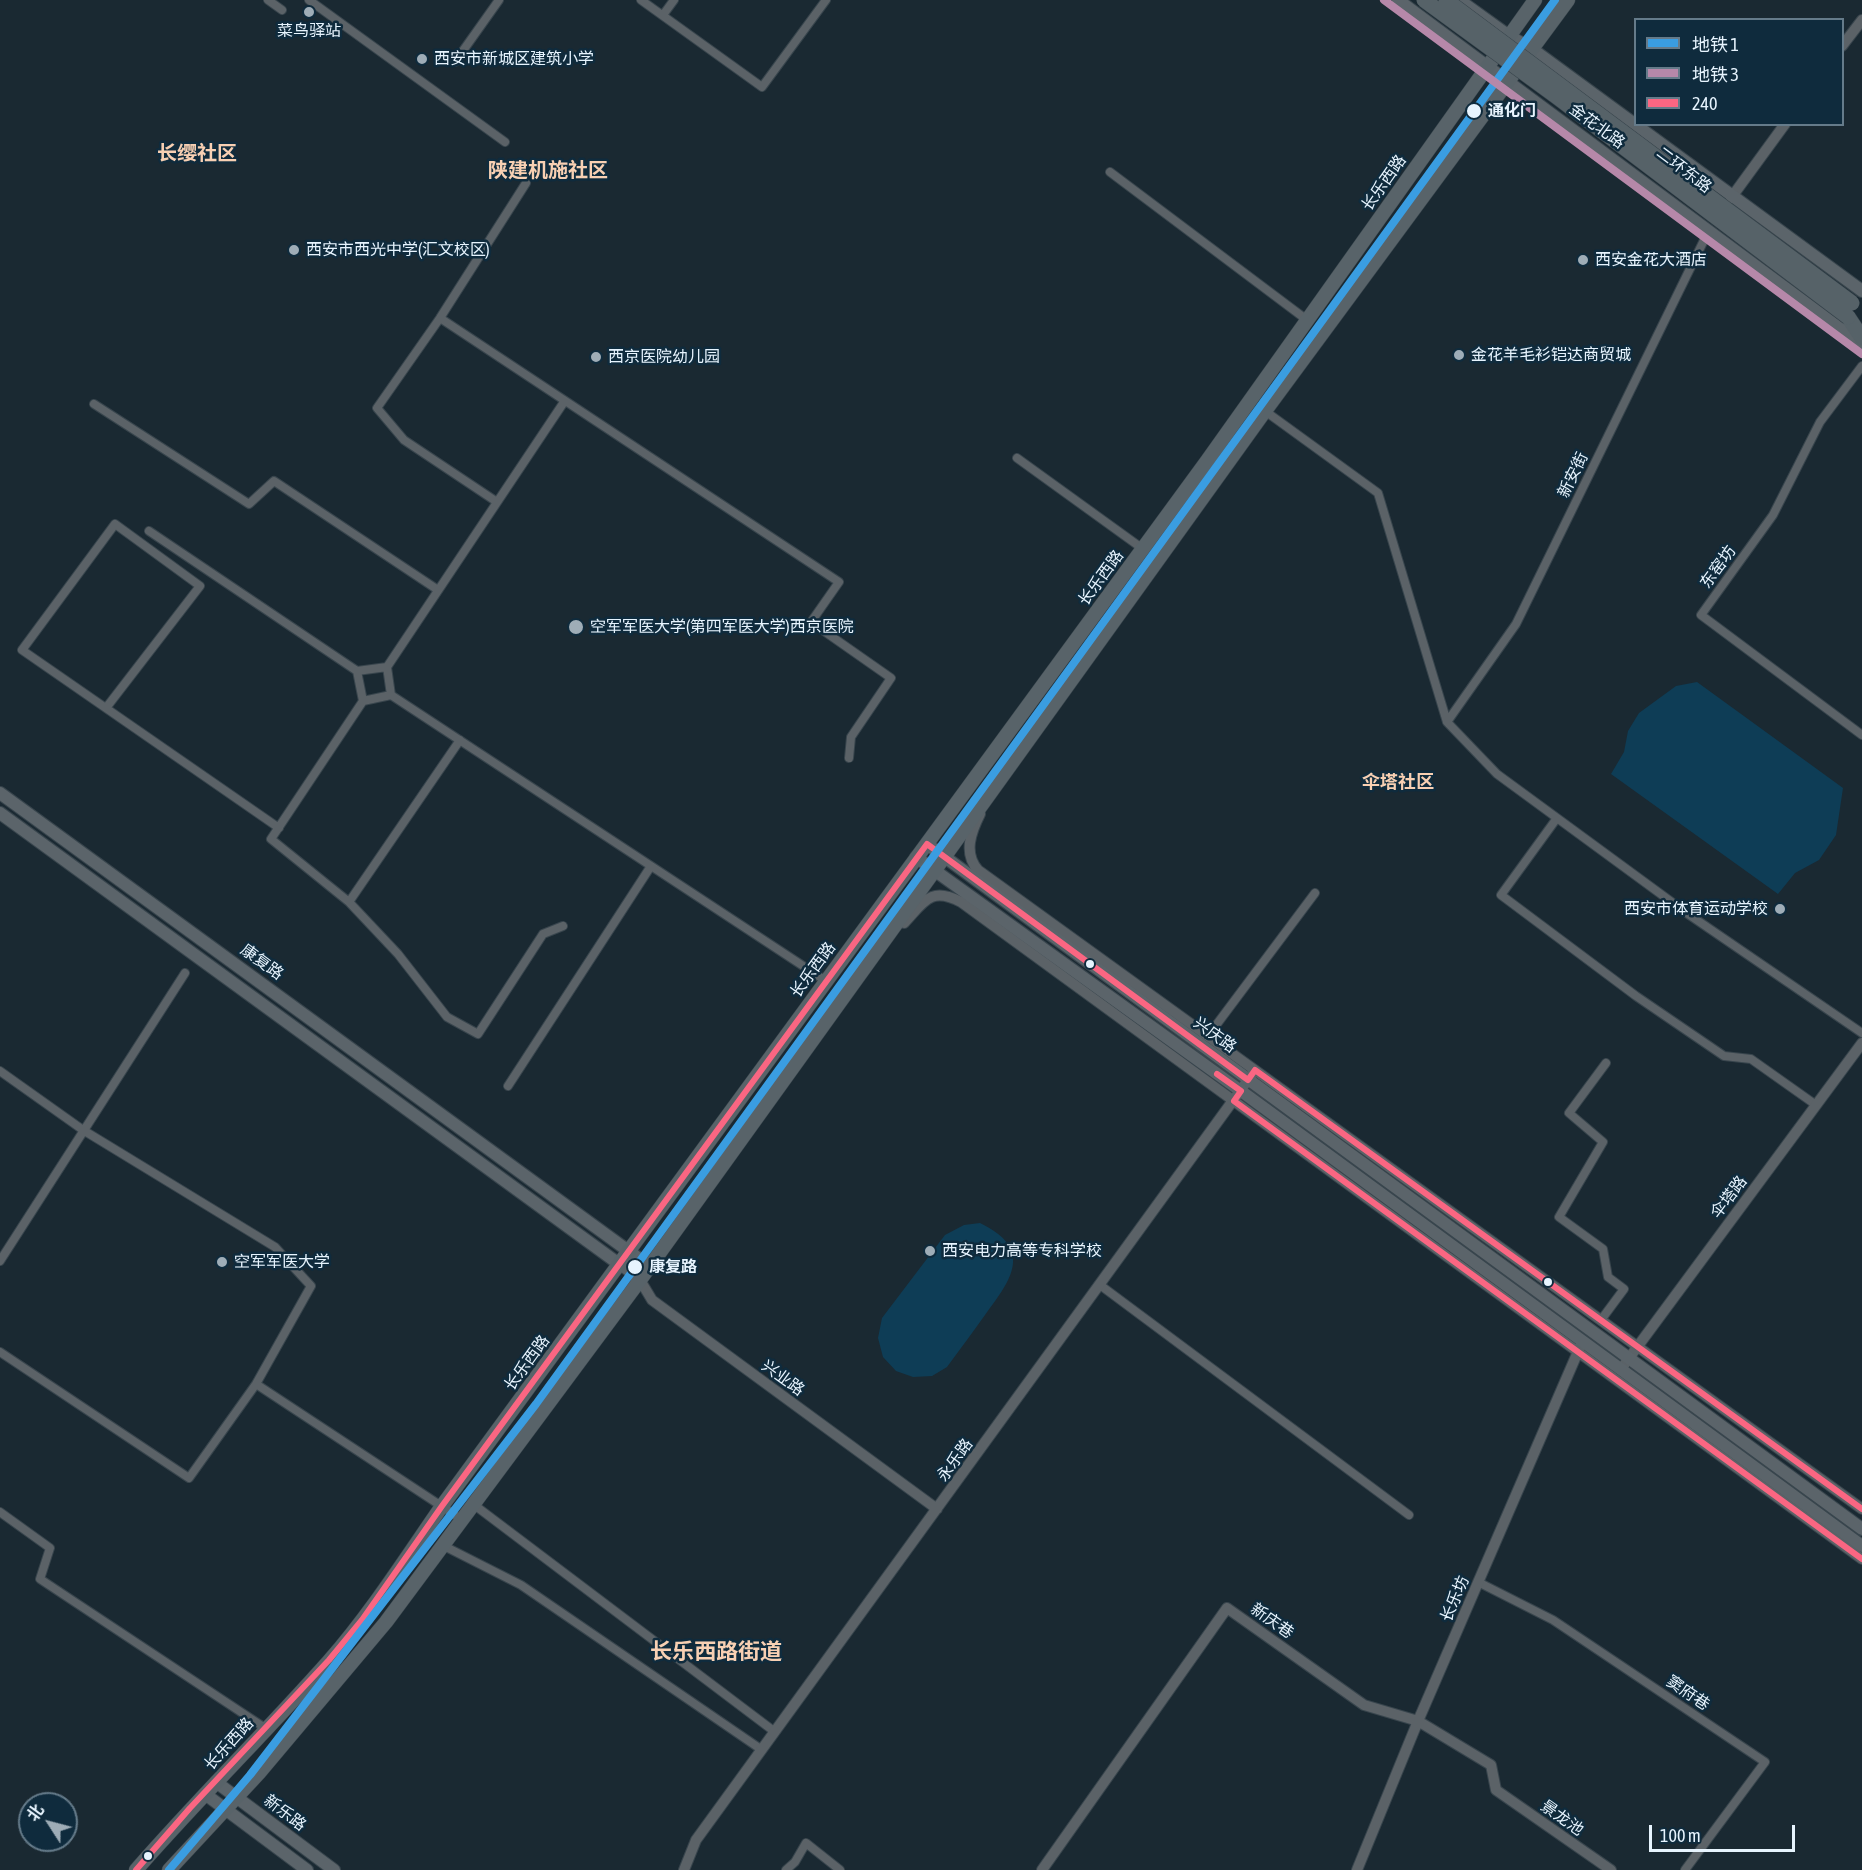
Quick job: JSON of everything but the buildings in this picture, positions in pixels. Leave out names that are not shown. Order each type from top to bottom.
[{"type":"highway","name":"二环东路","points":[[1424,0],[1557,97],[1856,305]]},
{"type":"highway","name":"二环东路","points":[[1446,0],[1856,305],[1862,328]]},
{"type":"highway","points":[[1856,305],[1862,338]]},
{"type":"main road","name":"金花北路","points":[[1398,0],[1862,345]]},
{"type":"main road","name":"金花北路","points":[[1460,0],[1509,36],[1532,49],[1634,125]]},
{"type":"main road","name":"长乐西路","points":[[136,1870],[329,1660],[362,1620],[442,1506],[1143,549],[1535,0]]},
{"type":"main road","points":[[169,1870],[237,1797],[366,1645],[473,1504],[640,1280],[1265,411],[1568,0]]},
{"type":"main road","name":"金花北路","points":[[1635,126],[1731,198],[1856,305]]},
{"type":"main road","name":"康复路","points":[[0,793],[649,1266]]},
{"type":"main road","points":[[0,813],[619,1264]]},
{"type":"main road","name":"兴庆路","points":[[927,844],[1252,1075],[1862,1546]]},
{"type":"main road","name":"兴庆路","points":[[916,857],[1237,1096],[1580,1346],[1625,1364],[1862,1529]]},
{"type":"main road","points":[[980,903],[994,926]]},
{"type":"main road","name":"新乐路","points":[[216,1782],[334,1870]]},
{"type":"main road","name":"新乐路","points":[[205,1794],[307,1870]]},
{"type":"street","points":[[268,0],[282,10]]},
{"type":"street","points":[[309,0],[505,142]]},
{"type":"street","points":[[455,62],[499,0]]},
{"type":"street","points":[[641,0],[762,87],[826,0]]},
{"type":"street","points":[[663,15],[674,0]]},
{"type":"street","points":[[1844,43],[1862,20]]},
{"type":"street","points":[[1731,198],[1784,126]]},
{"type":"street","points":[[1110,172],[1307,320]]},
{"type":"street","points":[[497,502],[404,441],[376,408],[440,318],[526,183]]},
{"type":"street","name":"新安街","points":[[1447,722],[1516,624],[1709,230]]},
{"type":"street","points":[[440,318],[839,582],[811,622],[891,678],[851,737],[849,758]]},
{"type":"street","name":"东窑坊","points":[[1862,366],[1820,422],[1773,515],[1701,615],[1862,735]]},
{"type":"street","points":[[391,695],[387,667],[564,402]]},
{"type":"street","points":[[94,404],[249,504],[274,480],[438,590]]},
{"type":"street","points":[[1265,411],[1378,493],[1447,722],[1497,774],[1688,914],[1862,1034]]},
{"type":"street","points":[[1017,458],[1143,549]]},
{"type":"street","points":[[106,708],[200,586],[115,524],[22,650],[279,828]]},
{"type":"street","points":[[148,531],[357,670],[387,667]]},
{"type":"street","points":[[357,670],[363,701]]},
{"type":"street","points":[[563,926],[543,934],[478,1034],[447,1017],[398,954],[349,902],[271,839],[363,701],[391,695],[826,981]]},
{"type":"street","points":[[349,902],[460,740]]},
{"type":"street","points":[[987,800],[976,822],[969,848],[972,864],[978,870],[1208,1036],[1252,1075],[1601,1320],[1862,1509]]},
{"type":"street","points":[[1557,818],[1501,895],[1636,996],[1724,1056],[1751,1059],[1816,1105]]},
{"type":"street","points":[[508,1086],[651,866]]},
{"type":"street","points":[[1208,1036],[1314,893]]},
{"type":"street","points":[[882,945],[920,904],[930,897],[939,895],[961,902],[1237,1096]]},
{"type":"street","points":[[0,1261],[185,973]]},
{"type":"street","name":"伞塔路","points":[[1625,1364],[1862,1043]]},
{"type":"street","points":[[1601,1320],[1624,1289],[1608,1277],[1603,1249],[1559,1217],[1603,1142],[1569,1113],[1606,1063]]},
{"type":"street","points":[[0,1071],[83,1130],[275,1247],[311,1286],[256,1384],[189,1478],[0,1352]]},
{"type":"street","name":"永乐路","points":[[684,1870],[696,1839],[1252,1075]]},
{"type":"street","name":"兴业路","points":[[619,1264],[640,1280],[652,1300],[937,1509]]},
{"type":"street","points":[[1100,1285],[1409,1515]]},
{"type":"street","points":[[1580,1346],[1862,1558]]},
{"type":"street","name":"长乐坊","points":[[1357,1870],[1418,1721],[1580,1346]]},
{"type":"street","points":[[256,1384],[461,1519]]},
{"type":"street","points":[[473,1504],[776,1732]]},
{"type":"street","points":[[0,1512],[50,1548],[40,1579],[265,1728]]},
{"type":"street","points":[[442,1545],[520,1585],[762,1750]]},
{"type":"street","name":"窦府巷","points":[[1478,1582],[1553,1620],[1765,1762],[1685,1870]]},
{"type":"street","name":"新庆巷","points":[[1044,1869],[1227,1608],[1364,1705],[1418,1721],[1491,1765],[1496,1790]]},
{"type":"street","name":"景龙池","points":[[1496,1790],[1611,1870]]},
{"type":"street","points":[[786,1870],[795,1862],[806,1843],[840,1870]]},
{"type":"shaded area","points":[[1697,682],[1843,788],[1836,835],[1819,860],[1795,873],[1778,894],[1611,774],[1624,752],[1628,731],[1639,713],[1676,686]]},
{"type":"shaded area","points":[[980,1223],[997,1233],[1007,1243],[1012,1254],[1013,1265],[1010,1277],[995,1302],[947,1367],[932,1376],[913,1377],[896,1371],[883,1357],[878,1338],[882,1318],[945,1235],[964,1225]]},
{"type":"metro line","name":"3","points":[[1384,0],[1862,354]]},
{"type":"metro line","name":"1","points":[[169,1870],[250,1775],[536,1404],[1555,0]]},
{"type":"transit line","name":"240","points":[[136,1870],[190,1808],[329,1660],[362,1620],[442,1506],[927,844],[1248,1080],[1255,1070],[1862,1509]]},
{"type":"transit line","name":"240","points":[[1217,1074],[1241,1091],[1234,1101],[1862,1559]]},
{"type":"place","name":"菜鸟驿站","points":[[309,12]]},
{"type":"place","name":"西安市新城区建筑小学","points":[[422,59]]},
{"type":"place","name":"通化门","points":[[1474,111]]},
{"type":"place","name":"西安市西光中学(汇文校区)","points":[[294,250]]},
{"type":"place","name":"西安金花大酒店","points":[[1583,260]]},
{"type":"place","name":"金花羊毛衫铠达商贸城","points":[[1459,355]]},
{"type":"place","name":"西京医院幼儿园","points":[[596,357]]},
{"type":"place","name":"空军军医大学(第四军医大学)西京医院","points":[[576,627]]},
{"type":"place","name":"西安市体育运动学校","points":[[1780,909]]},
{"type":"place","name":"西安电力高等专科学校","points":[[930,1251]]},
{"type":"place","name":"空军军医大学","points":[[222,1262]]},
{"type":"place","name":"康复路","points":[[635,1267]]},
{"type":"district","name":"长缨社区","points":[[197,154]]},
{"type":"district","name":"陕建机施社区","points":[[548,171]]},
{"type":"district","name":"伞塔社区","points":[[1398,782]]},
{"type":"district","name":"长乐西路街道","points":[[716,1652]]}]
